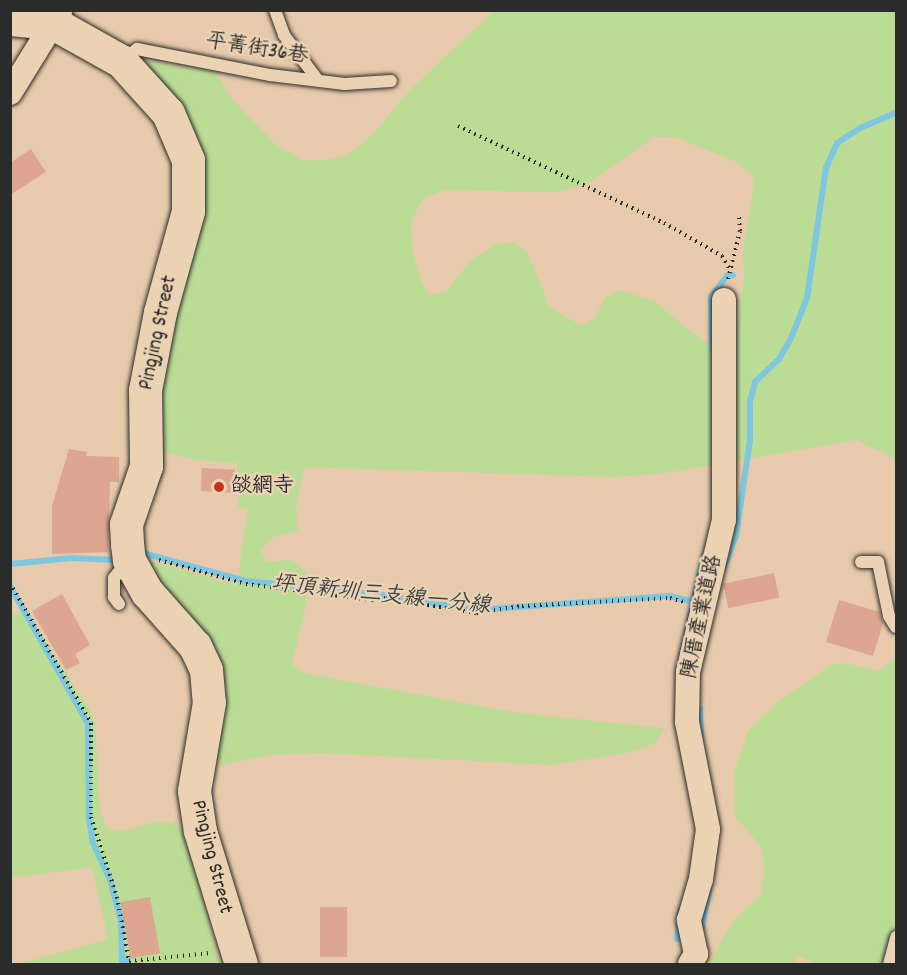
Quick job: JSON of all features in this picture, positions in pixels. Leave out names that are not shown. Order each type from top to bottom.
[{"type":"street","name":"Pingjing Street","points":[[10,19],[57,17],[121,61],[168,113],[188,160],[188,211],[160,312],[145,390],[146,466],[126,524],[129,560],[147,592],[195,646],[206,670],[209,702],[194,791],[200,831],[239,958]]},
{"type":"street","points":[[10,93],[57,17]]},
{"type":"street","name":"陳厝產業道路","points":[[690,964],[696,954],[689,920],[701,879],[708,829],[687,722],[688,672],[724,520],[724,300]]},
{"type":"lane","points":[[275,10],[284,35],[316,79]]},
{"type":"lane","name":"平菁街36巷","points":[[121,61],[137,49],[270,75],[344,84],[391,81]]},
{"type":"lane","points":[[119,604],[114,597],[114,578],[129,560]]},
{"type":"lane","points":[[861,562],[878,562],[889,616],[897,627]]},
{"type":"lane","points":[[889,964],[897,938]]},
{"type":"path","points":[[458,126],[488,143],[664,223],[722,256],[729,268],[735,256],[739,216]]},
{"type":"path","points":[[129,560],[145,556],[246,584],[372,600],[386,598],[476,613],[522,606],[670,598],[702,607]]},
{"type":"path","points":[[10,583],[91,723],[91,817],[117,897],[129,962],[239,958]]},
{"type":"green space","points":[[494,11],[896,11],[896,466],[892,457],[856,440],[659,474],[614,477],[304,467],[296,508],[298,531],[274,537],[260,550],[267,562],[292,560],[308,574],[307,599],[292,665],[308,674],[518,713],[664,728],[656,743],[627,753],[551,765],[322,753],[269,755],[221,765],[213,754],[216,657],[187,611],[157,578],[147,560],[237,585],[248,508],[238,507],[237,463],[194,460],[156,450],[158,366],[198,215],[140,60],[216,71],[229,96],[275,144],[302,160],[325,160],[348,155],[372,135],[410,90]],"holes":[[[654,137],[676,137],[736,162],[751,174],[754,184],[743,251],[744,279],[735,335],[704,342],[654,301],[619,290],[605,298],[594,319],[581,326],[549,306],[528,253],[514,242],[495,245],[472,259],[447,291],[429,295],[421,281],[412,249],[411,221],[423,199],[444,190],[556,192],[588,183]]]},
{"type":"green space","points":[[10,608],[16,616],[26,610],[89,708],[95,723],[100,809],[106,828],[124,831],[158,821],[176,823],[184,831],[220,964],[19,964],[108,939],[92,867],[11,878]]},
{"type":"green space","points":[[896,656],[896,964],[817,964],[798,955],[793,964],[709,964],[732,922],[760,896],[765,871],[762,848],[735,816],[734,773],[748,731],[777,703],[831,665],[844,663],[879,671]]},
{"type":"building","points":[[31,149],[46,172],[10,195],[10,163]]},
{"type":"building","points":[[69,449],[87,452],[86,456],[119,457],[119,482],[110,482],[108,552],[52,554],[52,506]]},
{"type":"building","points":[[202,468],[235,470],[234,493],[201,491]]},
{"type":"building","points":[[774,573],[779,597],[728,608],[723,584]]},
{"type":"building","points":[[62,594],[90,645],[75,654],[80,663],[66,670],[32,611]]},
{"type":"building","points":[[839,600],[880,612],[883,623],[873,656],[826,642]]},
{"type":"building","points":[[150,897],[160,953],[130,958],[120,902]]},
{"type":"building","points":[[320,907],[347,907],[347,957],[320,957]]},
{"type":"waterway","points":[[724,567],[736,535],[750,440],[750,401],[755,382],[779,359],[791,338],[807,298],[826,168],[837,143],[860,128],[896,113]]},
{"type":"waterway","points":[[712,350],[711,297],[727,276],[733,275]]},
{"type":"waterway","name":"坪頂新圳三支線一分線","points":[[146,554],[246,581],[390,596],[477,610],[668,596],[692,601]]},
{"type":"waterway","points":[[678,673],[703,557]]},
{"type":"waterway","name":"坪頂新圳三支線一分線","points":[[10,564],[71,558],[117,560]]},
{"type":"waterway","points":[[10,586],[88,724],[89,818],[93,843],[110,880],[121,920],[122,960],[128,960]]},
{"type":"waterway","points":[[700,708],[701,737]]},
{"type":"waterway","points":[[702,929],[709,891]]},
{"type":"waterway","points":[[677,939],[680,910]]},
{"type":"place","name":"燄網寺","points":[[219,487]]}]
